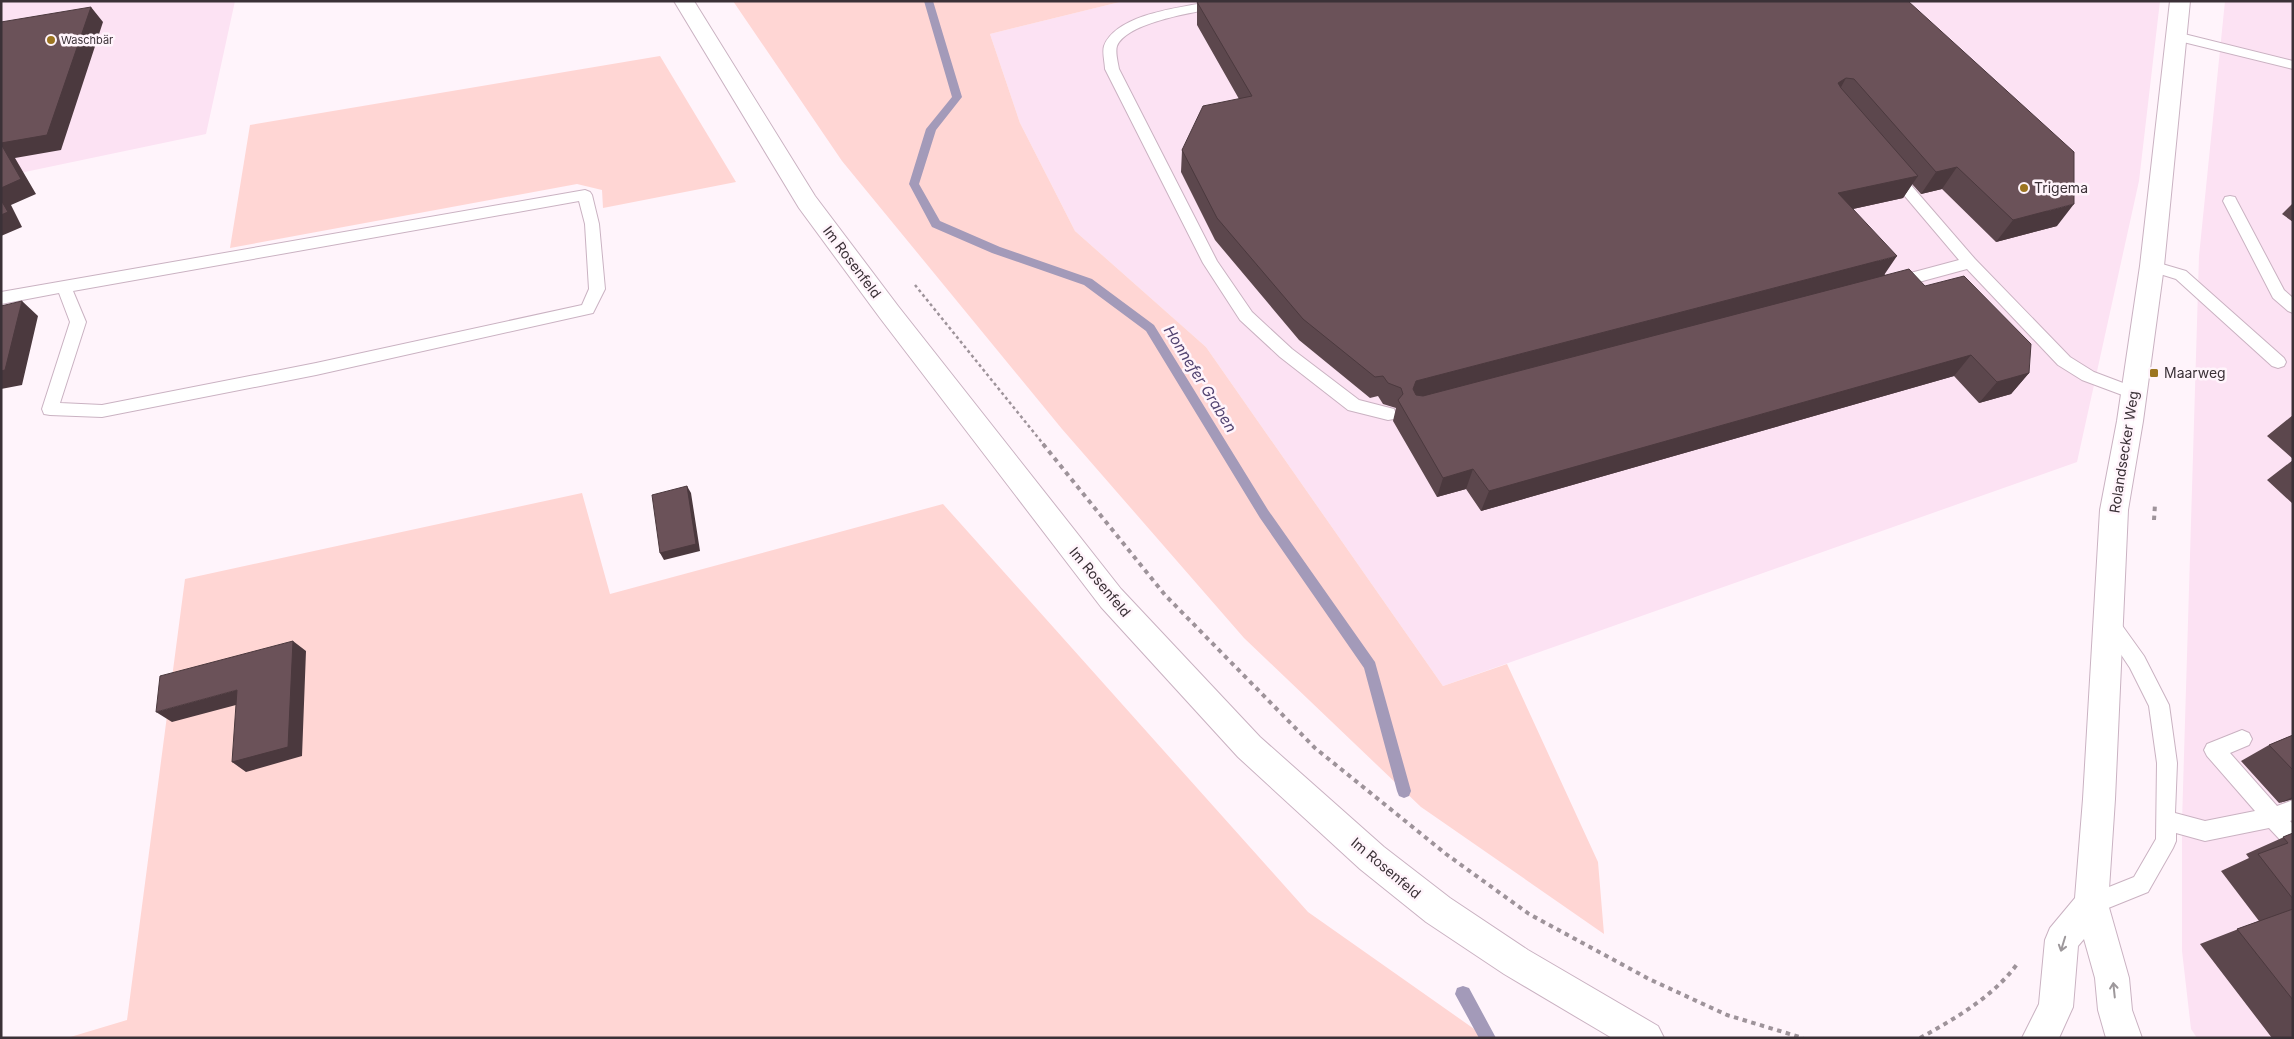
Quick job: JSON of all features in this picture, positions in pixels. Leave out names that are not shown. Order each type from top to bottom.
[{"type":"street","name":"Im Rosenfeld","points":[[684,1],[807,202],[889,312],[1111,598],[1242,740],[1372,858],[1438,910],[1516,962],[1646,1038]]},
{"type":"street","name":"Rolandsecker Weg","points":[[2124,1038],[2115,1010],[2112,978],[2090,904],[2098,799],[2114,510],[2152,266],[2180,1]]},
{"type":"street","points":[[2040,1038],[2056,1007],[2062,940],[2090,904]]},
{"type":"lane","points":[[1236,1],[1151,18],[1121,31],[1110,47],[1112,69],[1210,263],[1246,316],[1286,352],[1354,405],[1388,414]]},
{"type":"lane","points":[[2176,36],[2293,65]]},
{"type":"lane","points":[[1880,158],[1970,263],[2064,361],[2088,376],[2133,393]]},
{"type":"lane","points":[[1,298],[63,287],[585,195],[592,224],[597,289],[588,309],[334,365],[102,411],[50,409],[78,322],[72,301],[63,287]]},
{"type":"lane","points":[[2230,201],[2278,294],[2293,307]]},
{"type":"lane","points":[[1875,288],[1970,263]]},
{"type":"lane","points":[[2152,266],[2181,275],[2278,362]]},
{"type":"lane","points":[[2090,904],[2141,884],[2166,841],[2164,820],[2167,763],[2159,705],[2137,662],[2108,621]]},
{"type":"lane","points":[[2242,739],[2214,750],[2290,837]]},
{"type":"lane","points":[[2164,820],[2205,831],[2273,817],[2293,810]]},
{"type":"path","points":[[908,278],[1165,596],[1315,748],[1446,854],[1529,914],[1649,979],[1727,1015],[1803,1038]]},
{"type":"path","points":[[2153,522],[2156,502]]},
{"type":"path","points":[[1920,1038],[1999,986],[2012,973],[2021,958]]},
{"type":"shaded area","points":[[1,1],[235,1],[206,134],[1,177]]},
{"type":"shaded area","points":[[733,1],[1124,1],[990,34],[1020,123],[1075,231],[1206,347],[1443,686],[1507,664],[1598,862],[1604,934],[1421,807],[1244,638],[1062,429],[842,161]]},
{"type":"shaded area","points":[[1124,1],[2160,1],[2139,181],[2077,462],[1443,686],[1206,347],[1075,231],[1020,123],[990,34]]},
{"type":"shaded area","points":[[2225,1],[2293,1],[2293,1038],[2197,1038],[2191,1029],[2182,951],[2182,822],[2199,256]]},
{"type":"shaded area","points":[[660,56],[736,182],[603,208],[602,190],[577,184],[230,248],[250,125]]},
{"type":"shaded area","points":[[582,493],[610,594],[943,504],[1308,912],[1487,1038],[67,1038],[127,1020],[185,579]]},
{"type":"building","points":[[1908,1],[2074,152],[2074,204],[2013,220],[1957,167],[1936,172],[1854,79],[1846,78],[1838,83],[1841,88],[1918,176],[1838,193],[1897,256],[1416,381],[1413,389],[1416,395],[1423,396],[1909,269],[1925,286],[1964,276],[2031,344],[2029,373],[1997,382],[1971,355],[1489,491],[1473,469],[1443,478],[1398,400],[1403,394],[1401,388],[1388,383],[1383,376],[1375,377],[1303,319],[1217,218],[1182,150],[1203,106],[1252,96],[1197,2]]},
{"type":"building","points":[[91,7],[47,135],[1,143],[1,22]]},
{"type":"building","points":[[1,144],[21,179],[1,188]]},
{"type":"building","points":[[1,200],[8,212],[1,215]]},
{"type":"building","points":[[22,301],[5,370],[1,371],[1,306]]},
{"type":"building","points":[[687,486],[696,544],[660,553],[652,495]]},
{"type":"building","points":[[293,641],[288,747],[232,762],[237,690],[156,712],[160,676]]},
{"type":"building","points":[[2293,735],[2293,770],[2269,745]]},
{"type":"building","points":[[2293,833],[2293,899],[2258,854],[2288,843],[2283,837]]},
{"type":"building","points":[[2293,909],[2293,1000],[2237,929]]},
{"type":"waterway","name":"Honnefer Graben","points":[[928,1],[957,97],[931,129],[914,184],[936,224],[996,250],[1088,282],[1150,328],[1264,514],[1370,666],[1404,791]]},
{"type":"waterway","name":"Honnefer Graben","points":[[1463,994],[1488,1038]]},
{"type":"place","name":"Waschbär","points":[[51,40]]},
{"type":"place","name":"Trigema","points":[[2024,188]]},
{"type":"place","name":"Maarweg","points":[[2154,373]]}]
